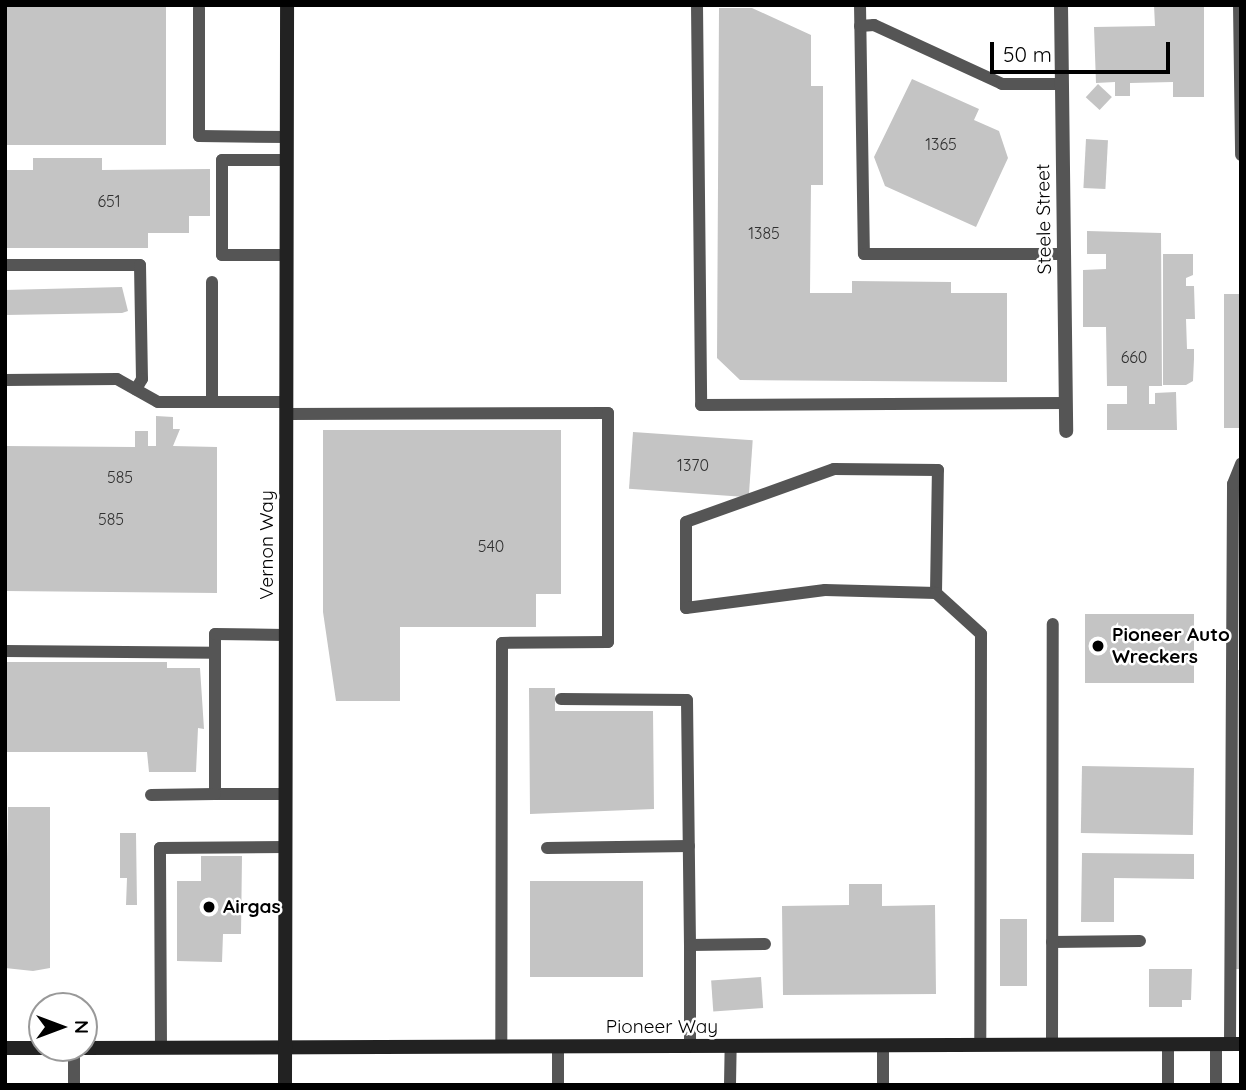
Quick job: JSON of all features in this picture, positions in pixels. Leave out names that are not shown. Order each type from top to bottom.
[{"type":"main road","name":"Vernon Way","points":[[285,1085],[287,5]]},
{"type":"main road","name":"Pioneer Way","points":[[98,1048],[1229,1044]]},
{"type":"main road","points":[[5,1048],[28,1048]]},
{"type":"street","name":"Steele Street","points":[[1061,5],[1066,432]]},
{"type":"lane","points":[[698,5],[701,405],[1066,403]]},
{"type":"lane","points":[[860,5],[864,254],[1064,254]]},
{"type":"lane","points":[[1240,5],[1241,155]]},
{"type":"lane","points":[[199,8],[199,136],[287,137]]},
{"type":"lane","points":[[860,26],[874,25],[1002,84],[1062,84]]},
{"type":"lane","points":[[287,160],[222,160],[222,256],[287,255]]},
{"type":"lane","points":[[5,265],[140,265],[142,379],[136,389]]},
{"type":"lane","points":[[212,282],[212,401]]},
{"type":"lane","points":[[5,380],[117,379],[158,401],[212,401],[286,408],[608,413],[608,642],[502,643],[501,1047]]},
{"type":"lane","points":[[1216,1085],[1229,1044],[1236,629],[1233,484],[1241,464]]},
{"type":"lane","points":[[936,593],[938,470],[834,469],[686,522],[686,608],[825,590],[936,593],[981,634],[980,1045]]},
{"type":"lane","points":[[1052,1045],[1053,624]]},
{"type":"lane","points":[[215,794],[215,634],[285,635]]},
{"type":"lane","points":[[5,651],[215,653]]},
{"type":"lane","points":[[561,699],[687,700],[690,1046]]},
{"type":"lane","points":[[151,794],[285,794]]},
{"type":"lane","points":[[547,848],[689,846]]},
{"type":"lane","points":[[161,1048],[160,848],[285,847]]},
{"type":"lane","points":[[1052,942],[1140,941]]},
{"type":"lane","points":[[690,945],[765,944]]},
{"type":"lane","points":[[1168,1044],[1168,1085]]},
{"type":"lane","points":[[883,1045],[883,1085]]},
{"type":"lane","points":[[730,1085],[731,1046]]},
{"type":"lane","points":[[558,1047],[558,1085]]},
{"type":"lane","points":[[74,1062],[74,1085]]},
{"type":"building","points":[[5,5],[166,5],[166,145],[5,145]]},
{"type":"building","points":[[1154,5],[1204,5],[1204,97],[1173,97],[1173,82],[1130,83],[1130,96],[1115,96],[1115,82],[1096,83],[1094,27],[1155,26]]},
{"type":"building","points":[[719,8],[752,8],[811,35],[811,86],[823,86],[823,185],[811,185],[810,293],[852,293],[852,281],[951,282],[951,293],[1007,293],[1007,382],[740,380],[717,358]]},
{"type":"building","points":[[912,79],[979,109],[974,120],[999,131],[1008,158],[976,227],[885,186],[874,157]]},
{"type":"building","points":[[1098,84],[1112,97],[1100,110],[1086,97]]},
{"type":"building","points":[[1086,139],[1108,140],[1105,189],[1083,188]]},
{"type":"building","points":[[33,158],[102,158],[102,170],[210,169],[210,216],[189,216],[189,233],[148,233],[148,248],[5,248],[5,170],[33,170]]},
{"type":"building","points":[[1087,231],[1161,233],[1162,386],[1149,386],[1149,404],[1155,404],[1155,393],[1176,392],[1177,430],[1107,430],[1107,404],[1127,404],[1127,386],[1107,386],[1106,327],[1083,327],[1083,270],[1106,269],[1106,254],[1087,254]]},
{"type":"building","points":[[1163,254],[1193,254],[1193,275],[1186,278],[1186,286],[1194,286],[1195,319],[1186,319],[1187,349],[1194,349],[1193,381],[1186,385],[1163,385]]},
{"type":"building","points":[[122,287],[128,311],[122,313],[5,315],[5,290]]},
{"type":"building","points":[[1224,294],[1241,294],[1241,428],[1224,428]]},
{"type":"building","points":[[156,416],[173,417],[173,429],[180,429],[173,446],[217,447],[217,593],[5,591],[5,446],[135,447],[135,431],[148,431],[148,446],[156,446]]},
{"type":"building","points":[[323,430],[561,430],[561,594],[536,594],[536,627],[400,627],[400,701],[336,701],[323,612]]},
{"type":"building","points":[[633,432],[753,440],[749,497],[629,489]]},
{"type":"building","points":[[1085,614],[1194,614],[1194,683],[1085,683]]},
{"type":"building","points":[[5,662],[167,662],[167,668],[200,668],[204,729],[198,728],[196,772],[149,772],[147,752],[5,752]]},
{"type":"building","points":[[1234,670],[1241,670],[1241,969],[1234,969]]},
{"type":"building","points":[[529,688],[555,688],[555,711],[653,711],[654,809],[530,814]]},
{"type":"building","points":[[1082,766],[1194,768],[1193,835],[1081,833]]},
{"type":"building","points":[[8,807],[50,807],[50,968],[33,971],[5,968]]},
{"type":"building","points":[[120,833],[136,833],[137,905],[126,905],[127,878],[120,878]]},
{"type":"building","points":[[1082,853],[1194,854],[1194,879],[1114,878],[1114,922],[1081,922]]},
{"type":"building","name":"Airgas","points":[[201,856],[242,856],[241,934],[223,934],[222,962],[177,961],[177,881],[201,881]]},
{"type":"building","points":[[530,881],[643,881],[643,977],[530,977]]},
{"type":"building","points":[[849,884],[882,884],[882,906],[935,905],[936,994],[783,995],[782,906],[849,905]]},
{"type":"building","points":[[1000,919],[1027,919],[1027,986],[1000,986]]},
{"type":"building","points":[[1149,969],[1192,969],[1191,1000],[1182,1000],[1182,1007],[1149,1007]]},
{"type":"building","points":[[761,977],[763,1008],[713,1011],[711,980]]},
{"type":"place","name":"Pioneer Auto Wreckers","points":[[1098,646]]},
{"type":"place","name":"Airgas","points":[[209,907]]}]
